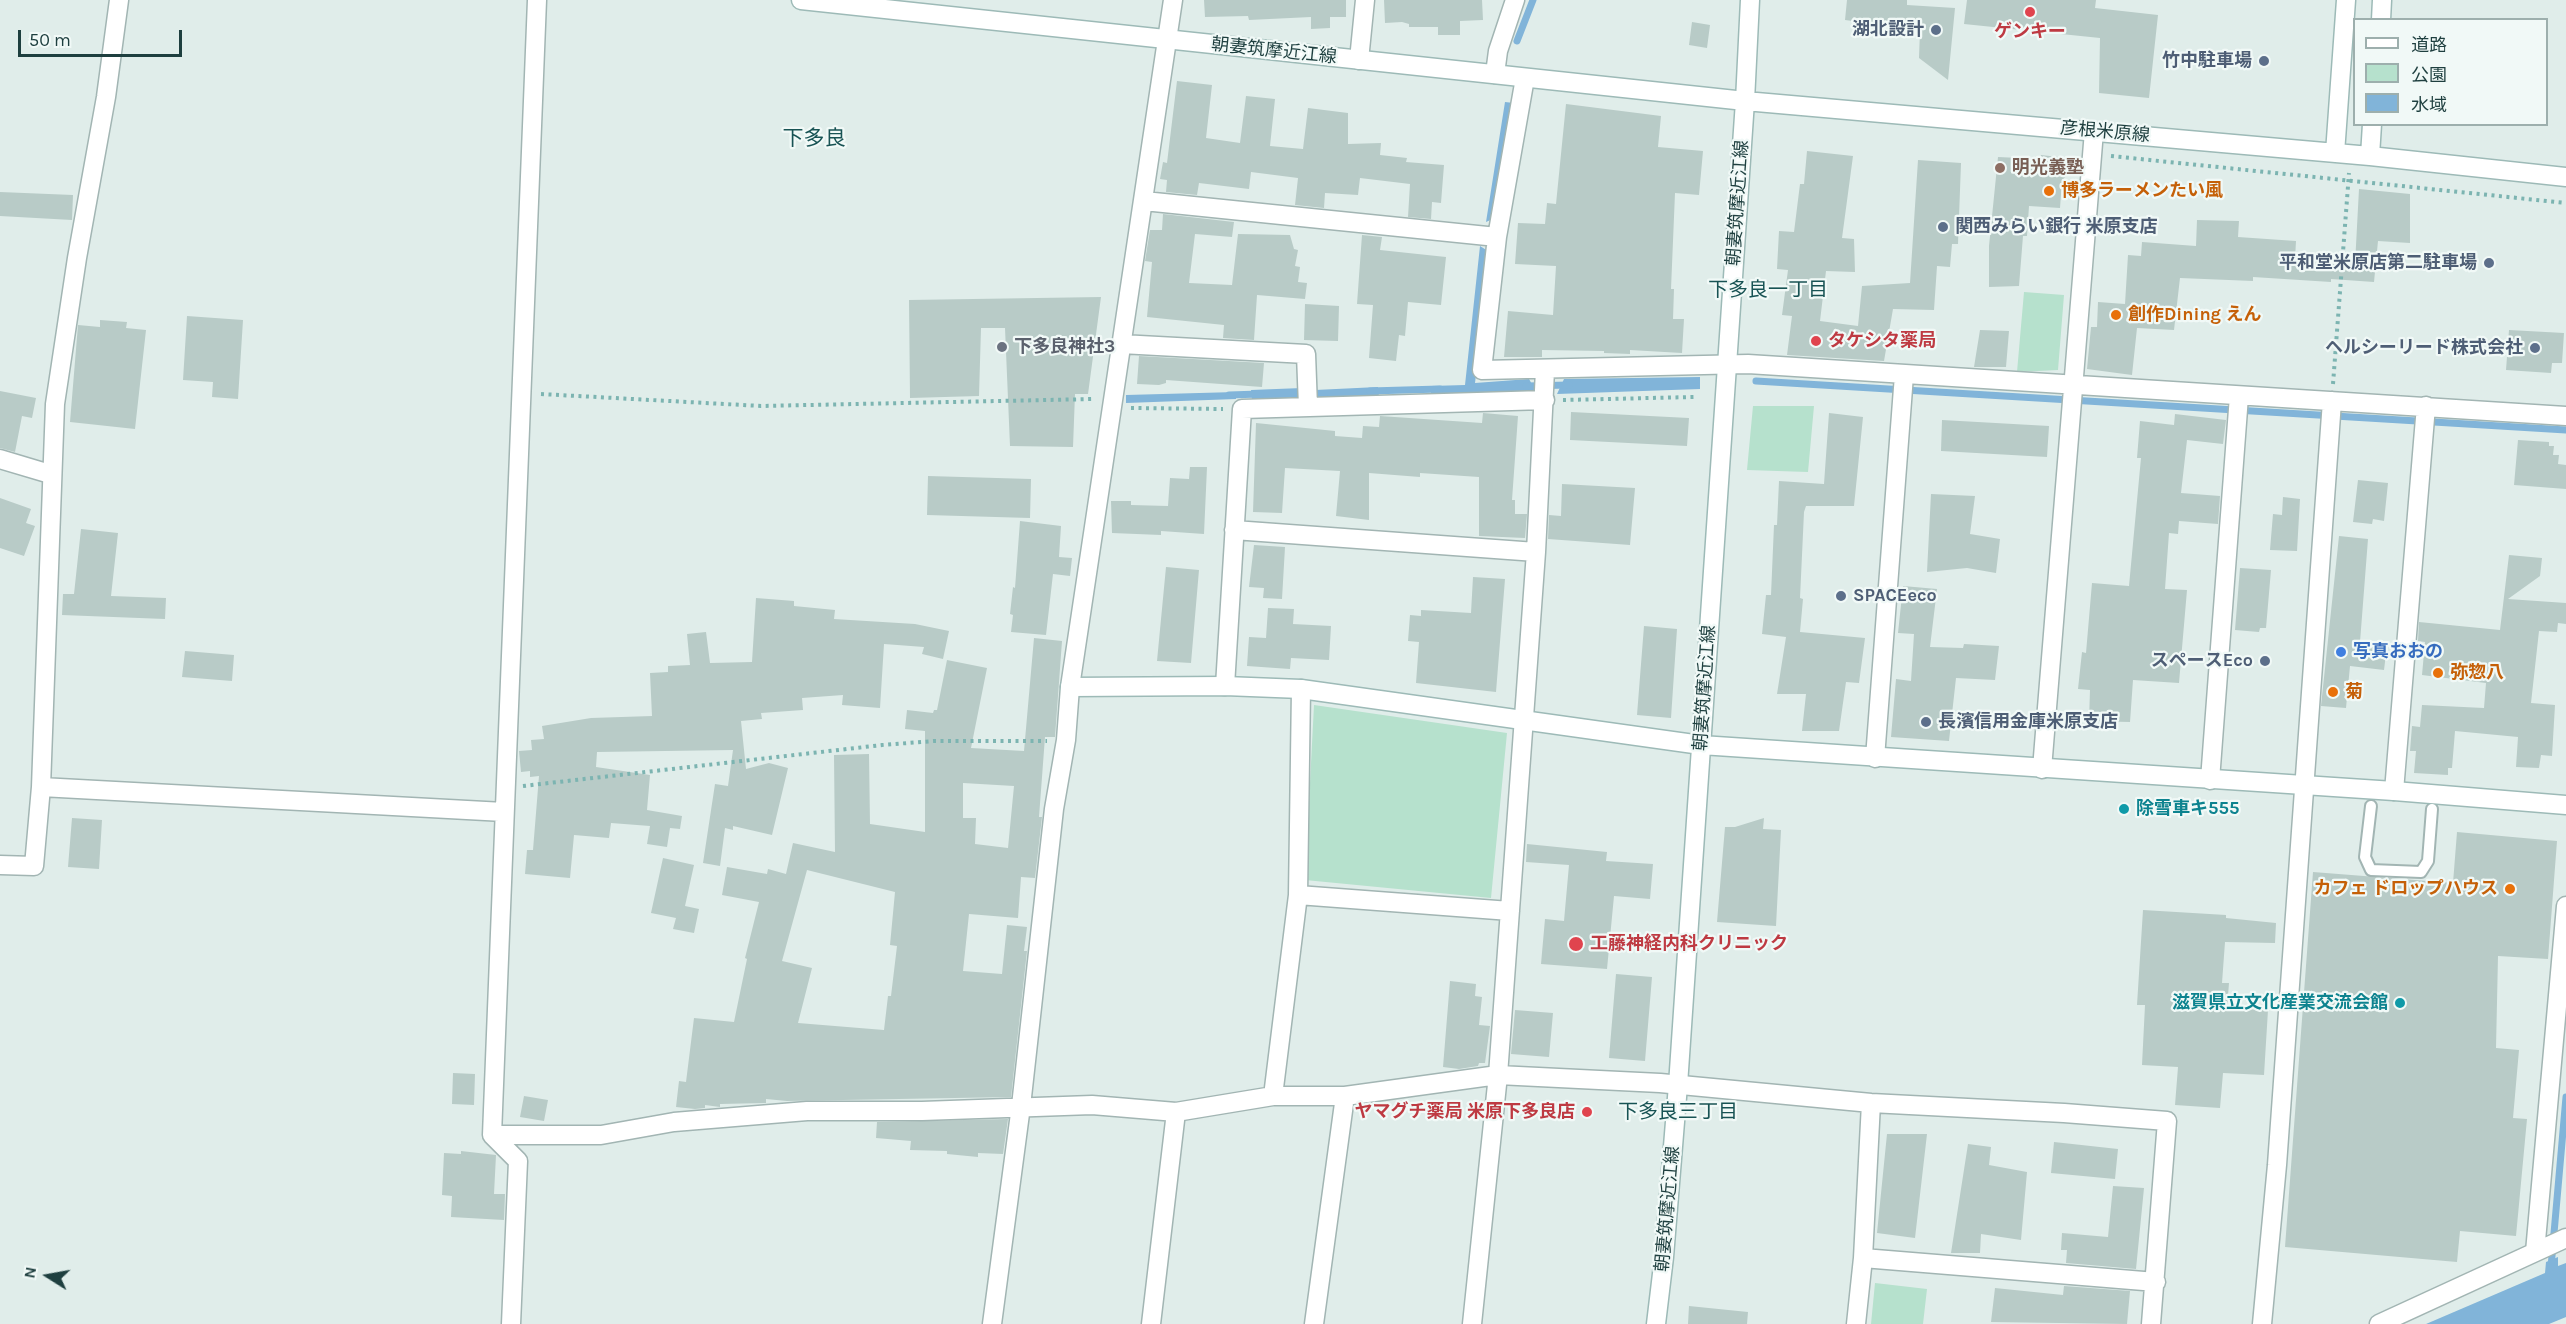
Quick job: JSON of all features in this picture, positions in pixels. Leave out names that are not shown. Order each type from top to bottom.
[{"type":"street","points":[[0,865],[34,866],[41,787],[50,474],[55,404],[77,258],[106,97],[119,0]]},
{"type":"street","points":[[511,1324],[518,1161],[492,1135],[504,812],[508,788],[537,0]]},
{"type":"street","name":"朝妻筑摩近江線","points":[[801,0],[1745,101],[1678,1085],[1664,1257],[1656,1324]]},
{"type":"street","points":[[992,1324],[1021,1106],[1054,809],[1066,740],[1070,687],[1173,0]]},
{"type":"street","points":[[1359,60],[1365,0]]},
{"type":"street","points":[[1495,74],[1498,51],[1515,0]]},
{"type":"street","points":[[1745,101],[1750,0]]},
{"type":"street","points":[[2343,154],[2346,0]]},
{"type":"street","points":[[2380,18],[2382,0]]},
{"type":"street","points":[[1526,78],[1497,237],[1482,370],[1545,385]]},
{"type":"street","name":"彦根米原線","points":[[1745,101],[2370,156],[2566,177]]},
{"type":"street","points":[[2370,156],[2372,126]]},
{"type":"street","points":[[2042,769],[2094,131]]},
{"type":"street","points":[[1144,201],[1497,237]]},
{"type":"street","points":[[1121,344],[1306,354],[1308,397]]},
{"type":"street","points":[[1225,686],[1242,409],[1308,397],[1545,385],[1728,364],[1904,385],[2331,412],[2425,417],[2566,416]]},
{"type":"street","points":[[1472,1324],[1498,1075],[1536,552],[1545,385]]},
{"type":"street","points":[[1875,758],[1904,385]]},
{"type":"street","points":[[2210,780],[2239,406]]},
{"type":"street","points":[[2262,1324],[2277,1165],[2302,787],[2331,412]]},
{"type":"street","points":[[2394,791],[2425,417]]},
{"type":"street","points":[[0,459],[50,474]]},
{"type":"street","points":[[1234,530],[1536,552]]},
{"type":"street","points":[[1070,687],[1225,686],[1301,689],[1701,745],[2302,787],[2394,791],[2566,805]]},
{"type":"street","points":[[1273,1096],[1298,895],[1301,689]]},
{"type":"street","points":[[41,787],[504,812]]},
{"type":"street","points":[[1298,895],[1509,911]]},
{"type":"street","points":[[2379,1324],[2552,1244],[2566,906]]},
{"type":"street","points":[[492,1135],[602,1135],[674,1122],[807,1111],[922,1111],[1092,1105],[1176,1112],[1273,1096],[1345,1096],[1498,1075],[1678,1085],[1871,1104],[2064,1113],[2167,1121],[2151,1324]]},
{"type":"street","points":[[1314,1324],[1345,1096]]},
{"type":"street","points":[[1856,1324],[1863,1257],[1871,1104]]},
{"type":"street","points":[[1150,1324],[1176,1112]]},
{"type":"street","points":[[1863,1257],[2156,1282]]},
{"type":"lane","points":[[2371,806],[2365,857],[2371,870],[2421,872],[2428,861],[2432,809]]},
{"type":"path","points":[[2093,153],[2348,182],[2566,203]]},
{"type":"path","points":[[2331,412],[2348,182],[2343,154]]},
{"type":"path","points":[[1545,385],[1694,397]]},
{"type":"path","points":[[522,393],[761,406],[1112,403],[1242,409]]},
{"type":"path","points":[[508,788],[882,745],[934,741],[1066,740]]},
{"type":"green space","points":[[2024,292],[2064,295],[2058,370],[2017,372]]},
{"type":"green space","points":[[1753,406],[1814,406],[1808,472],[1747,470]]},
{"type":"green space","points":[[1314,705],[1507,733],[1491,898],[1305,880]]},
{"type":"green space","points":[[1875,1283],[1927,1289],[1923,1324],[1871,1324]]},
{"type":"water","points":[[1505,102],[1514,103],[1495,218],[1486,222]]},
{"type":"water","points":[[1480,246],[1491,253],[1475,383],[1529,379],[1537,393],[1431,396],[1431,386],[1465,385]]},
{"type":"water","points":[[1700,377],[1700,389],[1557,394],[1564,379]]},
{"type":"water","points":[[1378,387],[1379,396],[1315,399],[1315,390]]},
{"type":"water","points":[[1302,388],[1302,397],[1252,400],[1251,390]]},
{"type":"water","points":[[1236,392],[1236,399],[1126,403],[1126,395]]},
{"type":"water","points":[[2558,1257],[2558,1266],[2566,1263],[2566,1317],[2549,1324],[2426,1324],[2545,1273],[2546,1262]]},
{"type":"building","points":[[1204,0],[1346,0],[1346,17],[1330,17],[1330,28],[1311,29],[1311,17],[1249,20],[1248,16],[1205,17]]},
{"type":"building","points":[[1384,0],[1482,0],[1483,20],[1460,21],[1460,35],[1438,35],[1438,27],[1409,27],[1409,24],[1402,22],[1385,23]]},
{"type":"building","points":[[1847,0],[1907,0],[1907,5],[1955,8],[1948,80],[1919,58],[1920,30],[1845,20]]},
{"type":"building","points":[[1967,0],[2096,0],[2095,8],[2158,15],[2149,98],[2099,93],[2100,38],[1964,24]]},
{"type":"building","points":[[1692,22],[1710,25],[1707,48],[1689,45]]},
{"type":"building","points":[[1177,81],[1212,85],[1206,138],[1240,143],[1246,96],[1275,99],[1270,146],[1303,149],[1308,108],[1348,113],[1348,144],[1381,143],[1380,155],[1407,158],[1406,162],[1444,165],[1441,203],[1432,202],[1431,219],[1408,217],[1410,184],[1360,178],[1358,195],[1325,193],[1324,208],[1295,205],[1298,178],[1251,172],[1249,189],[1199,183],[1197,195],[1166,192],[1167,180],[1160,179],[1163,162],[1167,163]]},
{"type":"building","points":[[1566,104],[1661,116],[1658,147],[1703,151],[1699,195],[1675,193],[1671,289],[1674,289],[1673,319],[1684,319],[1682,353],[1630,350],[1630,354],[1604,353],[1604,351],[1542,350],[1542,357],[1504,357],[1508,311],[1553,315],[1556,266],[1515,264],[1518,223],[1545,224],[1547,203],[1556,204]]},
{"type":"building","points":[[1807,151],[1853,156],[1842,238],[1854,239],[1855,272],[1826,271],[1820,321],[1858,326],[1862,286],[1910,283],[1918,160],[1961,163],[1958,244],[1952,244],[1950,267],[1937,266],[1934,310],[1893,309],[1884,361],[1787,355],[1792,316],[1782,315],[1788,270],[1777,269],[1779,231],[1794,232],[1800,184],[1804,184]]},
{"type":"building","points":[[2041,155],[2067,158],[2069,163],[2071,170],[2062,181],[2060,208],[2029,206],[2027,236],[2023,236],[2019,286],[1989,287],[1989,246],[1998,157],[2040,159]]},
{"type":"building","points":[[2359,189],[2410,194],[2410,243],[2378,241],[2374,282],[2253,277],[2253,281],[2180,278],[2174,330],[2137,328],[2132,375],[2087,369],[2091,327],[2097,327],[2098,302],[2125,304],[2128,255],[2141,256],[2142,242],[2196,246],[2197,220],[2239,221],[2238,237],[2296,241],[2295,259],[2355,264]]},
{"type":"building","points":[[0,192],[73,195],[72,220],[0,216]]},
{"type":"building","points":[[1163,214],[1234,222],[1232,237],[1195,234],[1189,283],[1232,285],[1238,234],[1290,235],[1294,249],[1298,250],[1295,266],[1300,267],[1298,282],[1307,283],[1305,299],[1257,295],[1254,340],[1223,338],[1224,325],[1147,317],[1152,262],[1145,261],[1150,230],[1162,230]]},
{"type":"building","points":[[1362,235],[1382,237],[1380,250],[1446,257],[1441,305],[1408,302],[1405,336],[1399,335],[1396,361],[1369,358],[1373,305],[1357,304]]},
{"type":"building","name":"下多良神社3","points":[[1101,297],[1088,394],[1075,394],[1073,447],[1010,446],[1005,328],[981,328],[979,396],[910,398],[909,300]]},
{"type":"building","points":[[1305,304],[1339,306],[1338,341],[1304,340]]},
{"type":"building","points":[[187,316],[243,320],[238,399],[212,397],[213,382],[183,380]]},
{"type":"building","points":[[100,320],[127,322],[126,328],[146,330],[135,429],[70,422],[78,325],[100,327]]},
{"type":"building","points":[[1980,330],[2009,331],[2006,367],[1974,367]]},
{"type":"building","name":"ヘルシーリード株式会社","points":[[2509,330],[2564,333],[2562,363],[2552,363],[2551,373],[2506,370]]},
{"type":"building","points":[[1139,356],[1264,363],[1262,387],[1166,380],[1166,383],[1159,385],[1137,384]]},
{"type":"building","points":[[0,391],[36,398],[32,418],[22,416],[15,452],[0,448]]},
{"type":"building","points":[[1571,412],[1689,418],[1687,446],[1570,440]]},
{"type":"building","points":[[1483,413],[1518,416],[1512,500],[1515,500],[1515,514],[1527,514],[1525,538],[1479,536],[1479,477],[1420,473],[1420,477],[1369,473],[1369,520],[1336,516],[1340,471],[1285,468],[1282,513],[1253,512],[1256,423],[1335,431],[1335,436],[1362,438],[1363,426],[1379,427],[1380,416],[1482,423]]},
{"type":"building","points":[[1829,413],[1863,417],[1854,506],[1806,506],[1800,632],[1865,638],[1859,683],[1846,682],[1839,731],[1802,731],[1806,694],[1777,694],[1786,637],[1762,634],[1766,595],[1771,595],[1774,525],[1777,525],[1779,481],[1824,484]]},
{"type":"building","points":[[2175,414],[2226,420],[2223,444],[2187,440],[2181,493],[2220,496],[2218,524],[2179,521],[2178,534],[2169,533],[2165,589],[2187,590],[2179,683],[2133,680],[2130,722],[2089,721],[2090,690],[2078,689],[2082,652],[2086,653],[2092,583],[2129,586],[2141,458],[2137,458],[2140,421],[2174,425]]},
{"type":"building","points":[[1942,420],[2049,426],[2047,457],[1941,451]]},
{"type":"building","points":[[2518,440],[2549,442],[2549,446],[2554,446],[2553,455],[2559,455],[2558,464],[2566,465],[2566,489],[2514,485]]},
{"type":"building","points":[[1190,467],[1207,467],[1204,534],[1161,531],[1161,535],[1112,533],[1111,501],[1131,501],[1131,505],[1168,506],[1170,478],[1189,479]]},
{"type":"building","points":[[928,476],[1031,479],[1030,518],[927,515]]},
{"type":"building","points":[[2358,480],[2388,483],[2384,521],[2373,519],[2372,524],[2353,522]]},
{"type":"building","points":[[1562,484],[1635,488],[1630,545],[1548,539],[1549,515],[1561,516]]},
{"type":"building","points":[[1931,494],[1975,496],[1970,534],[2000,539],[1996,573],[1967,568],[1927,572]]},
{"type":"building","points":[[2283,497],[2300,499],[2297,551],[2270,550],[2273,514],[2282,515]]},
{"type":"building","points":[[0,498],[31,509],[26,523],[35,526],[24,556],[0,548]]},
{"type":"building","points":[[1020,521],[1061,526],[1059,557],[1072,558],[1070,576],[1053,574],[1046,635],[1011,632],[1013,615],[1010,614],[1013,587],[1015,588]]},
{"type":"building","points":[[81,529],[118,533],[111,596],[166,598],[165,619],[62,615],[63,594],[74,594]]},
{"type":"building","points":[[2339,536],[2368,539],[2360,642],[2387,646],[2384,670],[2350,666],[2346,708],[2321,706]]},
{"type":"building","points":[[1254,545],[1285,547],[1282,599],[1263,598],[1264,588],[1249,587]]},
{"type":"building","points":[[2509,555],[2542,558],[2540,576],[2508,599],[2566,603],[2566,624],[2558,623],[2557,632],[2539,631],[2531,703],[2555,705],[2552,756],[2541,755],[2539,768],[2516,767],[2518,737],[2455,731],[2452,768],[2448,768],[2448,775],[2414,773],[2416,751],[2410,751],[2412,726],[2420,727],[2422,705],[2484,708],[2486,683],[2422,675],[2425,642],[2418,641],[2419,622],[2500,630]]},
{"type":"building","points":[[1166,567],[1199,570],[1191,663],[1157,661]]},
{"type":"building","points":[[2240,568],[2271,570],[2266,628],[2260,628],[2259,632],[2235,630]]},
{"type":"building","points":[[1473,577],[1505,579],[1496,692],[1416,683],[1419,642],[1408,641],[1410,615],[1421,616],[1421,610],[1471,613]]},
{"type":"building","points":[[1903,586],[1937,589],[1930,647],[1963,648],[1964,644],[1999,646],[1995,680],[1956,678],[1949,741],[1891,737],[1896,679],[1911,681],[1914,634],[1898,633]]},
{"type":"building","points":[[756,598],[794,601],[794,606],[835,610],[834,619],[915,624],[949,631],[943,659],[922,654],[924,647],[884,644],[880,708],[842,705],[843,695],[802,698],[803,710],[761,713],[762,719],[741,721],[746,769],[769,763],[788,768],[772,835],[733,826],[733,830],[725,828],[720,866],[703,863],[715,784],[728,786],[733,750],[597,752],[596,767],[650,775],[647,810],[682,816],[680,829],[670,828],[667,847],[647,844],[650,826],[611,823],[609,838],[574,835],[570,878],[525,874],[527,850],[533,850],[539,776],[530,777],[530,771],[521,772],[519,751],[532,750],[531,740],[544,739],[542,726],[591,718],[652,716],[650,673],[668,672],[668,666],[690,665],[687,634],[706,632],[710,663],[752,662]]},
{"type":"building","points":[[1268,608],[1294,609],[1293,624],[1331,626],[1329,660],[1291,658],[1290,669],[1247,666],[1249,637],[1266,638]]},
{"type":"building","points":[[1644,626],[1677,629],[1671,718],[1637,715]]},
{"type":"building","points":[[1034,638],[1062,641],[1055,737],[1045,737],[1039,817],[1042,817],[1035,878],[1021,877],[1018,918],[969,914],[963,971],[1002,974],[1007,925],[1027,927],[1024,951],[1027,951],[1011,1097],[787,1101],[766,1099],[766,1103],[720,1104],[720,1107],[705,1105],[705,1108],[695,1109],[676,1107],[679,1081],[686,1082],[694,1018],[734,1022],[747,959],[745,958],[759,902],[722,895],[727,867],[767,874],[768,869],[786,874],[793,843],[835,852],[834,755],[869,754],[870,824],[925,832],[925,731],[905,729],[907,710],[933,713],[937,710],[947,660],[987,668],[971,748],[1024,751]],"holes":[[[963,783],[1014,786],[1008,848],[975,844],[976,818],[963,818]],[[807,870],[895,892],[890,945],[897,946],[884,1030],[798,1023],[812,968],[782,961]]]},
{"type":"building","points":[[185,651],[234,655],[232,681],[182,677]]},
{"type":"building","points":[[72,818],[102,820],[99,869],[68,867]]},
{"type":"building","points":[[1764,818],[1763,829],[1781,830],[1776,926],[1717,922],[1725,827],[1735,827]]},
{"type":"building","name":"滋賀県立文化産業交流会館","points":[[2457,832],[2557,841],[2548,959],[2498,956],[2496,1048],[2519,1050],[2513,1118],[2527,1119],[2516,1236],[2460,1231],[2457,1262],[2285,1247],[2313,872],[2453,883]]},
{"type":"building","points":[[1527,844],[1607,852],[1606,861],[1653,864],[1650,899],[1614,896],[1607,969],[1541,964],[1545,919],[1564,921],[1569,865],[1526,862]]},
{"type":"building","points":[[663,858],[694,865],[685,906],[699,909],[694,933],[673,929],[676,918],[651,913]]},
{"type":"building","points":[[2143,910],[2226,915],[2226,918],[2276,923],[2275,943],[2225,942],[2222,983],[2229,983],[2227,1008],[2268,1010],[2264,1075],[2223,1073],[2220,1108],[2175,1105],[2178,1067],[2142,1065],[2145,1005],[2137,1005]]},
{"type":"building","points":[[1616,974],[1652,977],[1645,1061],[1609,1058]]},
{"type":"building","points":[[1450,981],[1476,984],[1475,996],[1482,997],[1479,1025],[1490,1026],[1485,1063],[1479,1063],[1478,1066],[1459,1069],[1443,1067]]},
{"type":"building","points":[[1515,1010],[1553,1013],[1549,1057],[1511,1054]]},
{"type":"building","points":[[453,1073],[475,1074],[474,1105],[452,1104]]},
{"type":"building","points":[[524,1096],[548,1100],[544,1121],[520,1117]]},
{"type":"building","points":[[1008,1119],[1003,1154],[978,1153],[978,1157],[947,1154],[947,1151],[910,1150],[911,1141],[876,1138],[877,1122]]},
{"type":"building","points":[[1887,1134],[1927,1134],[1915,1238],[1877,1233]]},
{"type":"building","points":[[2054,1142],[2118,1149],[2115,1179],[2051,1173]]},
{"type":"building","points":[[1968,1144],[1991,1147],[1989,1165],[2027,1172],[2021,1240],[1981,1234],[1980,1253],[1951,1253]]},
{"type":"building","points":[[461,1151],[496,1155],[494,1194],[505,1194],[504,1220],[451,1217],[452,1196],[442,1195],[444,1153],[461,1154]]},
{"type":"building","points":[[2113,1186],[2144,1188],[2136,1269],[2066,1263],[2067,1250],[2061,1250],[2062,1233],[2108,1237]]},
{"type":"building","points":[[2064,1286],[2130,1291],[2127,1324],[1991,1322],[1995,1288],[2063,1295]]},
{"type":"building","points":[[1689,1306],[1748,1312],[1747,1324],[1688,1324]]},
{"type":"waterway","points":[[1517,41],[1533,0]]},
{"type":"waterway","points":[[1756,381],[2566,430]]},
{"type":"waterway","points":[[1526,386],[1569,385]]},
{"type":"waterway","points":[[1370,391],[1440,389]]},
{"type":"waterway","points":[[1229,395],[1260,394]]},
{"type":"waterway","points":[[2551,1267],[2566,1097]]},
{"type":"place","name":"ゲンキー","points":[[2030,12]]},
{"type":"place","name":"湖北設計","points":[[1936,30]]},
{"type":"place","name":"竹中駐車場","points":[[2264,61]]},
{"type":"place","name":"明光義塾","points":[[2000,168]]},
{"type":"place","name":"博多ラーメンたい風","points":[[2049,191]]},
{"type":"place","name":"関西みらい銀行 米原支店","points":[[1943,227]]},
{"type":"place","name":"平和堂米原店第二駐車場","points":[[2489,263]]},
{"type":"place","name":"創作Dining えん","points":[[2116,315]]},
{"type":"place","name":"タケシタ薬局","points":[[1816,341]]},
{"type":"place","name":"下多良神社3","points":[[1002,347]]},
{"type":"place","name":"ヘルシーリード株式会社","points":[[2535,348]]},
{"type":"place","name":"SPACEeco","points":[[1841,596]]},
{"type":"place","name":"写真おおの","points":[[2341,652]]},
{"type":"place","name":"スペースEco","points":[[2265,661]]},
{"type":"place","name":"弥惣八","points":[[2438,673]]},
{"type":"place","name":"菊","points":[[2333,692]]},
{"type":"place","name":"長濱信用金庫米原支店","points":[[1926,722]]},
{"type":"place","name":"除雪車キ555","points":[[2124,809]]},
{"type":"place","name":"カフェ ドロップハウス","points":[[2510,889]]},
{"type":"place","name":"工藤神経内科クリニック","points":[[1576,944]]},
{"type":"place","name":"滋賀県立文化産業交流会館","points":[[2400,1003]]},
{"type":"place","name":"ヤマグチ薬局 米原下多良店","points":[[1587,1112]]},
{"type":"district","name":"下多良","points":[[814,139]]},
{"type":"district","name":"下多良一丁目","points":[[1768,290]]},
{"type":"district","name":"下多良三丁目","points":[[1678,1112]]}]
